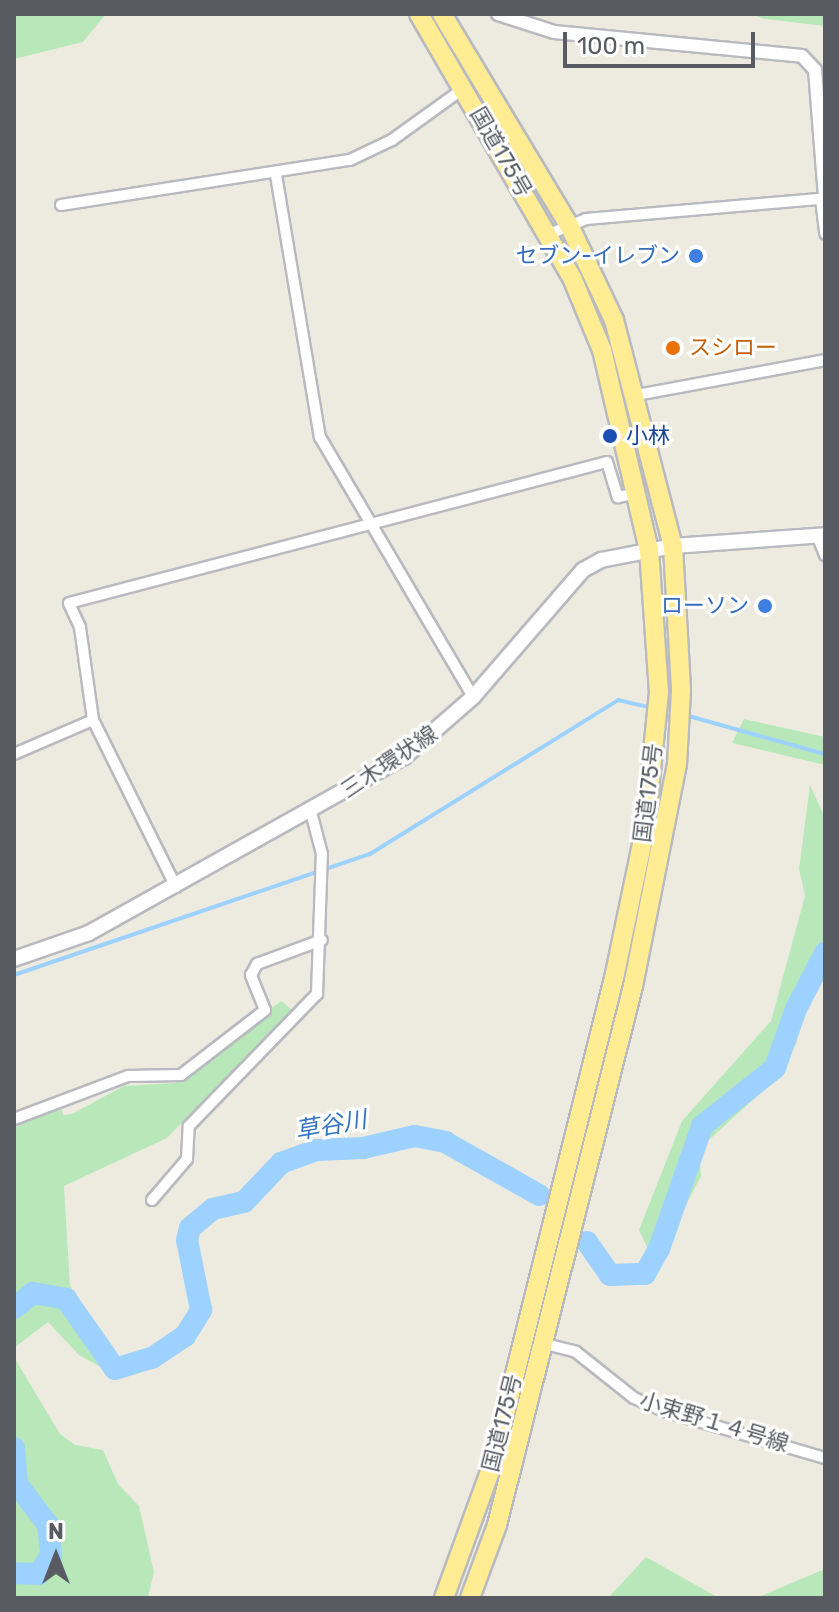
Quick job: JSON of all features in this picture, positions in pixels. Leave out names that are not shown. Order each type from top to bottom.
[{"type":"highway","name":"国道175号","points":[[419,14],[547,235],[602,350],[649,550],[659,692],[645,830],[524,1337],[481,1503],[444,1598]]},
{"type":"highway","name":"国道175号","points":[[442,14],[569,225],[614,320],[637,395],[673,546],[681,691],[674,779],[647,925],[497,1525],[470,1598]]},
{"type":"main road","name":"三木環状線","points":[[14,959],[89,933],[311,812],[404,757],[473,697],[583,570],[619,554],[673,546],[821,535]]},
{"type":"street","points":[[498,14],[554,32],[802,56],[815,70],[825,234]]},
{"type":"street","points":[[61,205],[276,175],[350,160],[392,140],[464,88]]},
{"type":"street","points":[[276,175],[320,437],[473,697]]},
{"type":"street","points":[[547,235],[569,225],[668,210],[823,199]]},
{"type":"street","points":[[637,395],[825,360]]},
{"type":"street","points":[[176,887],[93,720],[80,627],[69,603],[607,462],[618,497],[638,493]]},
{"type":"street","points":[[821,535],[825,555]]},
{"type":"street","points":[[14,754],[93,720]]},
{"type":"street","points":[[152,1200],[187,1159],[189,1126],[317,994],[322,940],[322,854],[311,812]]},
{"type":"street","points":[[14,1119],[128,1076],[181,1075],[265,1010],[251,975],[257,964],[322,940]]},
{"type":"street","name":"小束野１４号線","points":[[524,1337],[576,1352],[634,1398],[664,1411],[825,1458]]},
{"type":"green space","points":[[14,14],[106,14],[83,42],[14,59]]},
{"type":"green space","points":[[751,14],[825,14],[825,26],[765,19]]},
{"type":"green space","points":[[744,719],[825,737],[825,765],[732,743]]},
{"type":"green space","points":[[810,785],[825,818],[825,955],[812,962],[794,994],[797,1042],[777,1078],[699,1149],[701,1176],[663,1250],[649,1251],[639,1230],[682,1121],[771,1021],[805,896],[799,869]]},
{"type":"green space","points":[[281,1001],[293,1011],[167,1138],[64,1186],[70,1286],[129,1372],[117,1376],[79,1355],[48,1322],[14,1348],[14,1119],[62,1110],[63,1115],[72,1114],[124,1086],[175,1083]]},
{"type":"green space","points":[[14,1357],[60,1434],[75,1445],[103,1450],[118,1484],[139,1506],[154,1572],[148,1598],[14,1598]]},
{"type":"green space","points":[[646,1557],[719,1598],[608,1598]]},
{"type":"green space","points":[[825,1569],[825,1598],[756,1598]]},
{"type":"waterway","points":[[14,975],[370,854],[618,700],[653,708]]},
{"type":"waterway","points":[[685,715],[825,754]]},
{"type":"waterway","name":"草谷川","points":[[587,1242],[610,1275],[645,1274],[659,1249],[702,1126],[775,1068],[796,1009],[825,953]]},
{"type":"waterway","name":"草谷川","points":[[14,1308],[33,1293],[66,1299],[115,1369],[152,1358],[185,1336],[201,1310],[187,1240],[190,1228],[213,1209],[244,1202],[281,1163],[317,1150],[363,1148],[415,1136],[445,1142],[539,1195]]},
{"type":"waterway","name":"草谷川","points":[[14,1448],[17,1484],[48,1525],[51,1555],[39,1574],[14,1573]]},
{"type":"place","name":"セブン-イレブン","points":[[696,256]]},
{"type":"place","name":"スシロー","points":[[673,348]]},
{"type":"place","name":"小林","points":[[610,436]]},
{"type":"place","name":"ローソン","points":[[765,606]]}]
